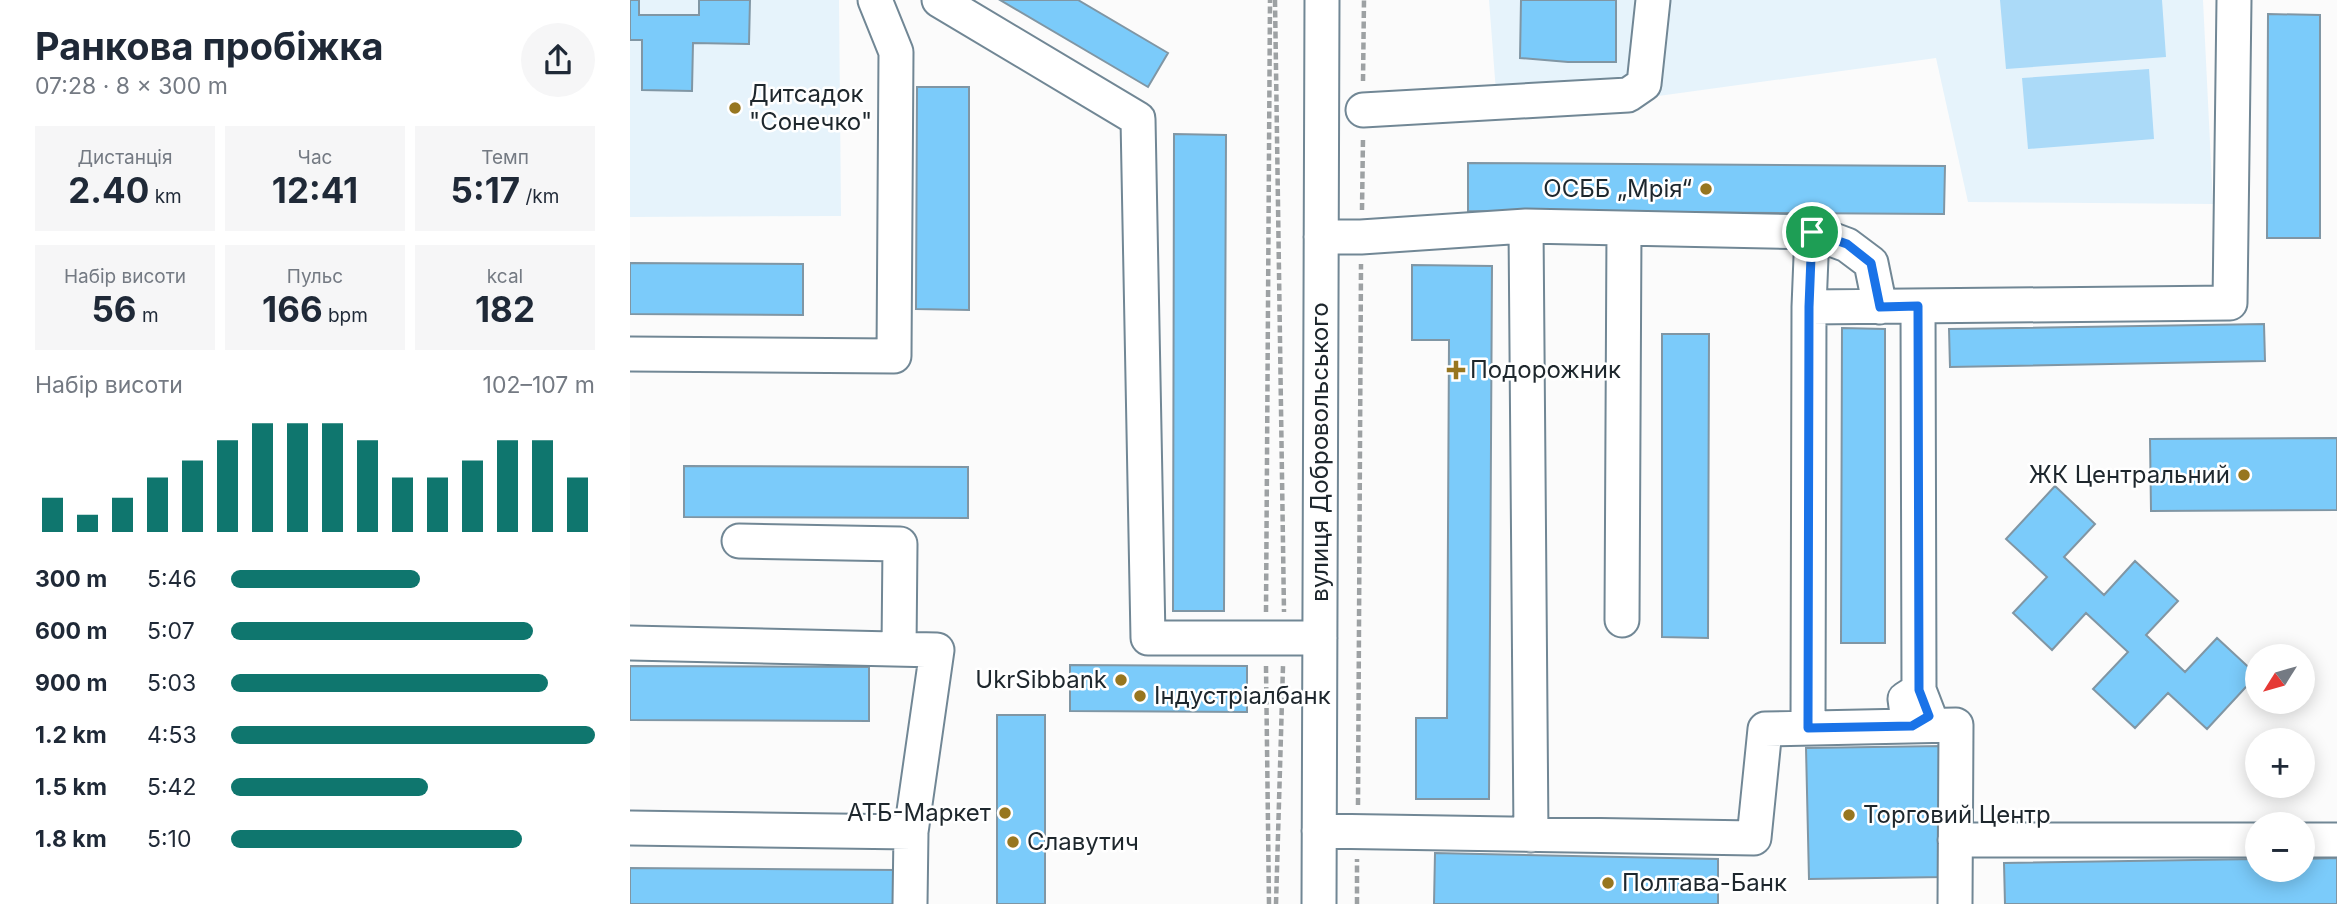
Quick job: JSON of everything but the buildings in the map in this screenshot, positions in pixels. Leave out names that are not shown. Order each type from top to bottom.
[{"type":"street","points":[[630,354],[894,356],[896,52],[875,0]]},
{"type":"street","points":[[939,0],[1138,119],[1148,638],[1320,638]]},
{"type":"street","name":"вулиця Добровольського","points":[[1319,904],[1322,0]]},
{"type":"street","points":[[1363,110],[1628,95],[1644,84],[1653,0]]},
{"type":"street","points":[[1809,307],[2230,303],[2234,0]]},
{"type":"street","points":[[1321,237],[1361,237],[1527,226],[1812,232],[1847,244],[1871,263],[1880,307]]},
{"type":"street","points":[[1527,226],[1531,835]]},
{"type":"street","points":[[1622,620],[1624,229]]},
{"type":"street","points":[[1808,728],[1809,307],[1812,232]]},
{"type":"street","points":[[1912,726],[1905,699],[1919,690],[1918,306]]},
{"type":"street","points":[[739,541],[900,544],[898,649]]},
{"type":"street","points":[[630,643],[937,650],[911,832],[910,904]]},
{"type":"street","points":[[1320,831],[1754,838],[1765,729],[1956,725],[1955,904]]},
{"type":"street","points":[[630,828],[911,832]]},
{"type":"street","points":[[1955,840],[2245,840]]},
{"type":"street","points":[[2315,840],[2337,840]]},
{"type":"path","points":[[1269,904],[1275,638],[1270,0]]},
{"type":"path","points":[[1275,0],[1276,904]]},
{"type":"path","points":[[1357,904],[1364,0]]},
{"type":"shaded area","name":"Дитсадок \"Сонечко\"","points":[[630,0],[839,0],[841,216],[630,217]]},
{"type":"shaded area","points":[[1489,0],[2203,0],[2213,204],[1968,202],[1936,58],[1498,118]]},
{"type":"shaded area","points":[[2000,0],[2162,0],[2166,57],[2006,69]]},
{"type":"shaded area","points":[[2149,69],[2154,139],[2028,149],[2022,78]]},
{"type":"place","name":"Дитсадок \"Сонечко\"","points":[[735,108]]},
{"type":"place","name":"ОСББ „Мрія“","points":[[1706,189]]},
{"type":"place","name":"Подорожник","points":[[1456,370]]},
{"type":"place","name":"ЖК Центральний","points":[[2244,475]]},
{"type":"place","name":"UkrSibbank","points":[[1121,680]]},
{"type":"place","name":"Індустріалбанк","points":[[1140,696]]},
{"type":"place","name":"АТБ-Маркет","points":[[1005,813]]},
{"type":"place","name":"Торговий Центр","points":[[1849,815]]},
{"type":"place","name":"Славутич","points":[[1013,842]]},
{"type":"place","name":"Полтава-Банк","points":[[1608,883]]},
{"type":"route","points":[[1812,232],[1847,244],[1871,263],[1880,307],[1918,306],[1919,690],[1929,716],[1912,726],[1808,728],[1809,307],[1812,232]]}]
